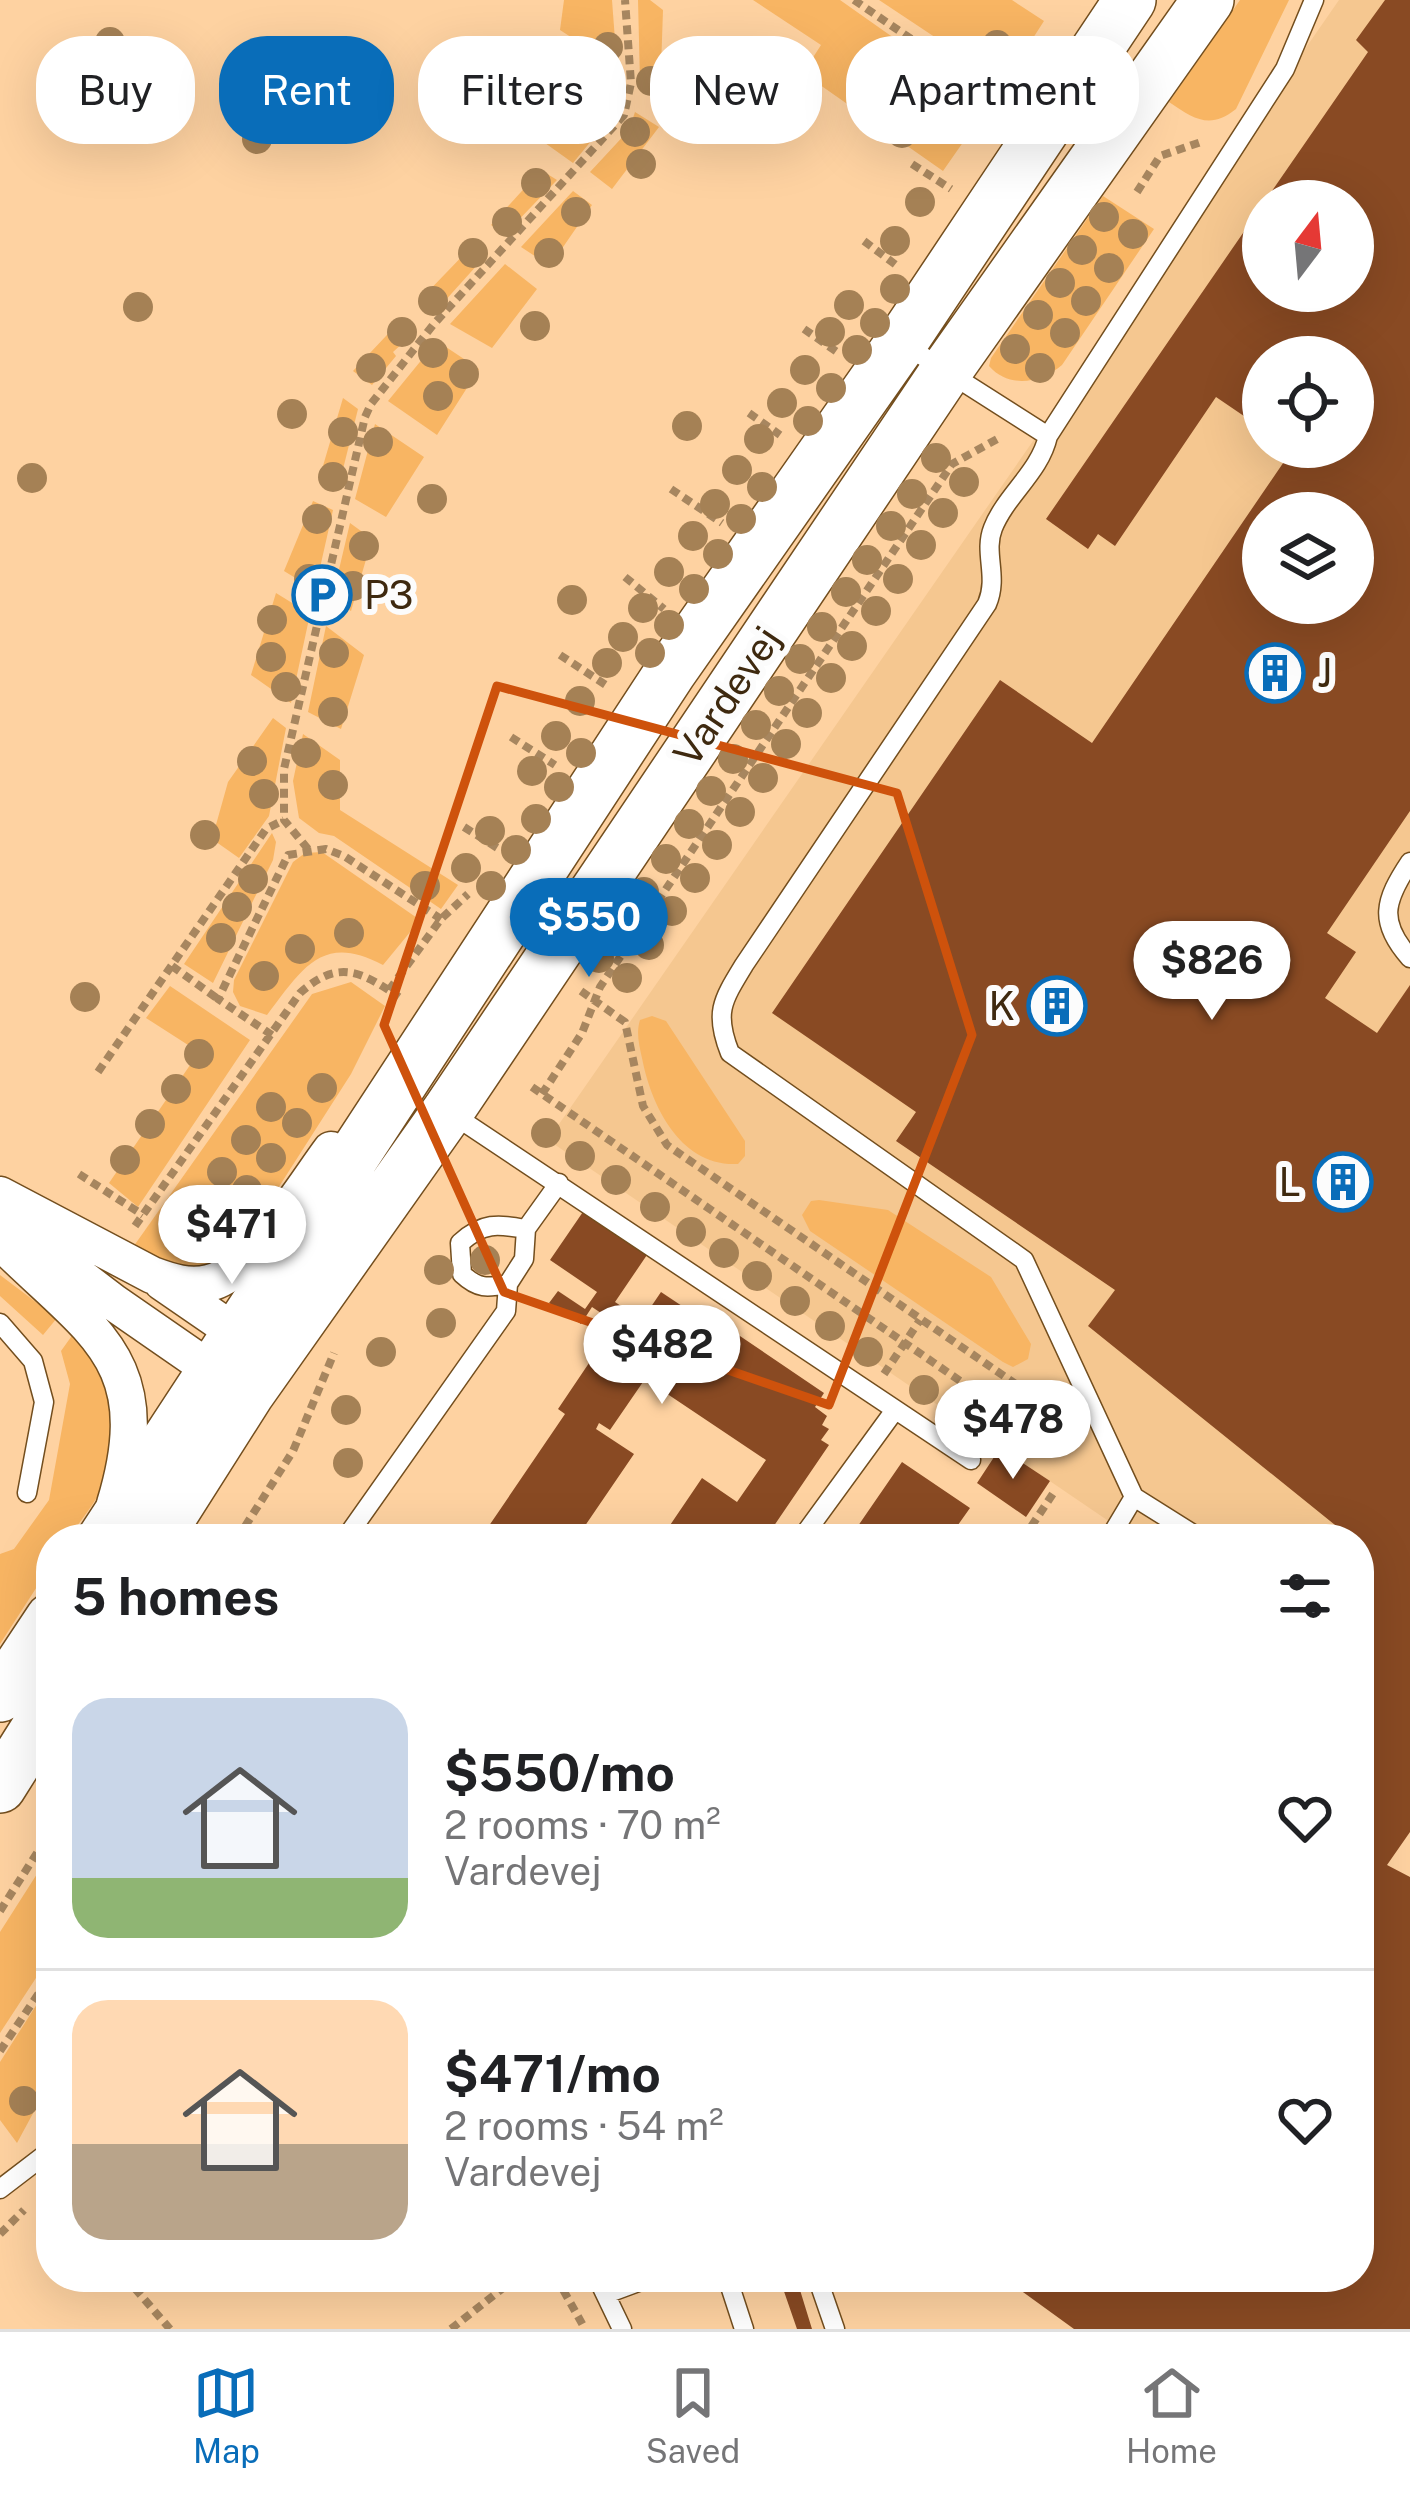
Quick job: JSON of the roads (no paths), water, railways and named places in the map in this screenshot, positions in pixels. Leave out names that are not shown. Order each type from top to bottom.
[{"type":"street","name":"Vardevej","points":[[163,1524],[242,1364],[416,1060],[671,671],[901,343],[1130,0]]},
{"type":"street","name":"Vardevej","points":[[115,1524],[448,1111],[946,371],[1208,0]]},
{"type":"street","name":"Vardevej","points":[[0,1195],[152,1275],[192,1285],[209,1283],[234,1271],[349,1128],[416,1060]]},
{"type":"street","points":[[0,1216],[242,1364]]},
{"type":"street","name":"Vardevej","points":[[0,1241],[93,1328],[122,1373],[130,1405],[129,1429],[108,1524]]},
{"type":"street","points":[[152,1275],[242,1364]]},
{"type":"street","points":[[0,1696],[36,1641]]},
{"type":"street","points":[[0,1787],[36,1730]]},
{"type":"lane","points":[[1178,1524],[1134,1497],[1024,1260],[730,1053],[720,1027],[726,994],[744,965],[987,604],[994,587],[991,533],[1037,462],[1048,436],[1285,69],[1314,0]]},
{"type":"lane","points":[[901,343],[1048,436]]},
{"type":"lane","points":[[1410,862],[1387,919],[1396,943],[1410,958]]},
{"type":"lane","points":[[448,1111],[971,1460]]},
{"type":"lane","points":[[356,1524],[506,1312],[508,1284],[524,1259],[526,1229],[559,1184]]},
{"type":"lane","points":[[508,1284],[473,1285],[462,1274],[460,1243],[477,1228],[495,1223],[526,1229]]},
{"type":"lane","points":[[0,1323],[33,1361],[44,1402],[27,1493]]},
{"type":"lane","points":[[812,1524],[895,1410]]},
{"type":"lane","points":[[1118,1524],[1134,1497]]},
{"type":"lane","points":[[0,2189],[36,2161]]},
{"type":"lane","points":[[604,2292],[622,2329]]},
{"type":"lane","points":[[732,2292],[744,2329]]},
{"type":"lane","points":[[823,2292],[835,2329]]},
{"type":"place","name":"P3","points":[[322,595]]},
{"type":"place","name":"J","points":[[1275,673]]},
{"type":"place","name":"K","points":[[1057,1006]]},
{"type":"place","name":"L","points":[[1343,1182]]}]
